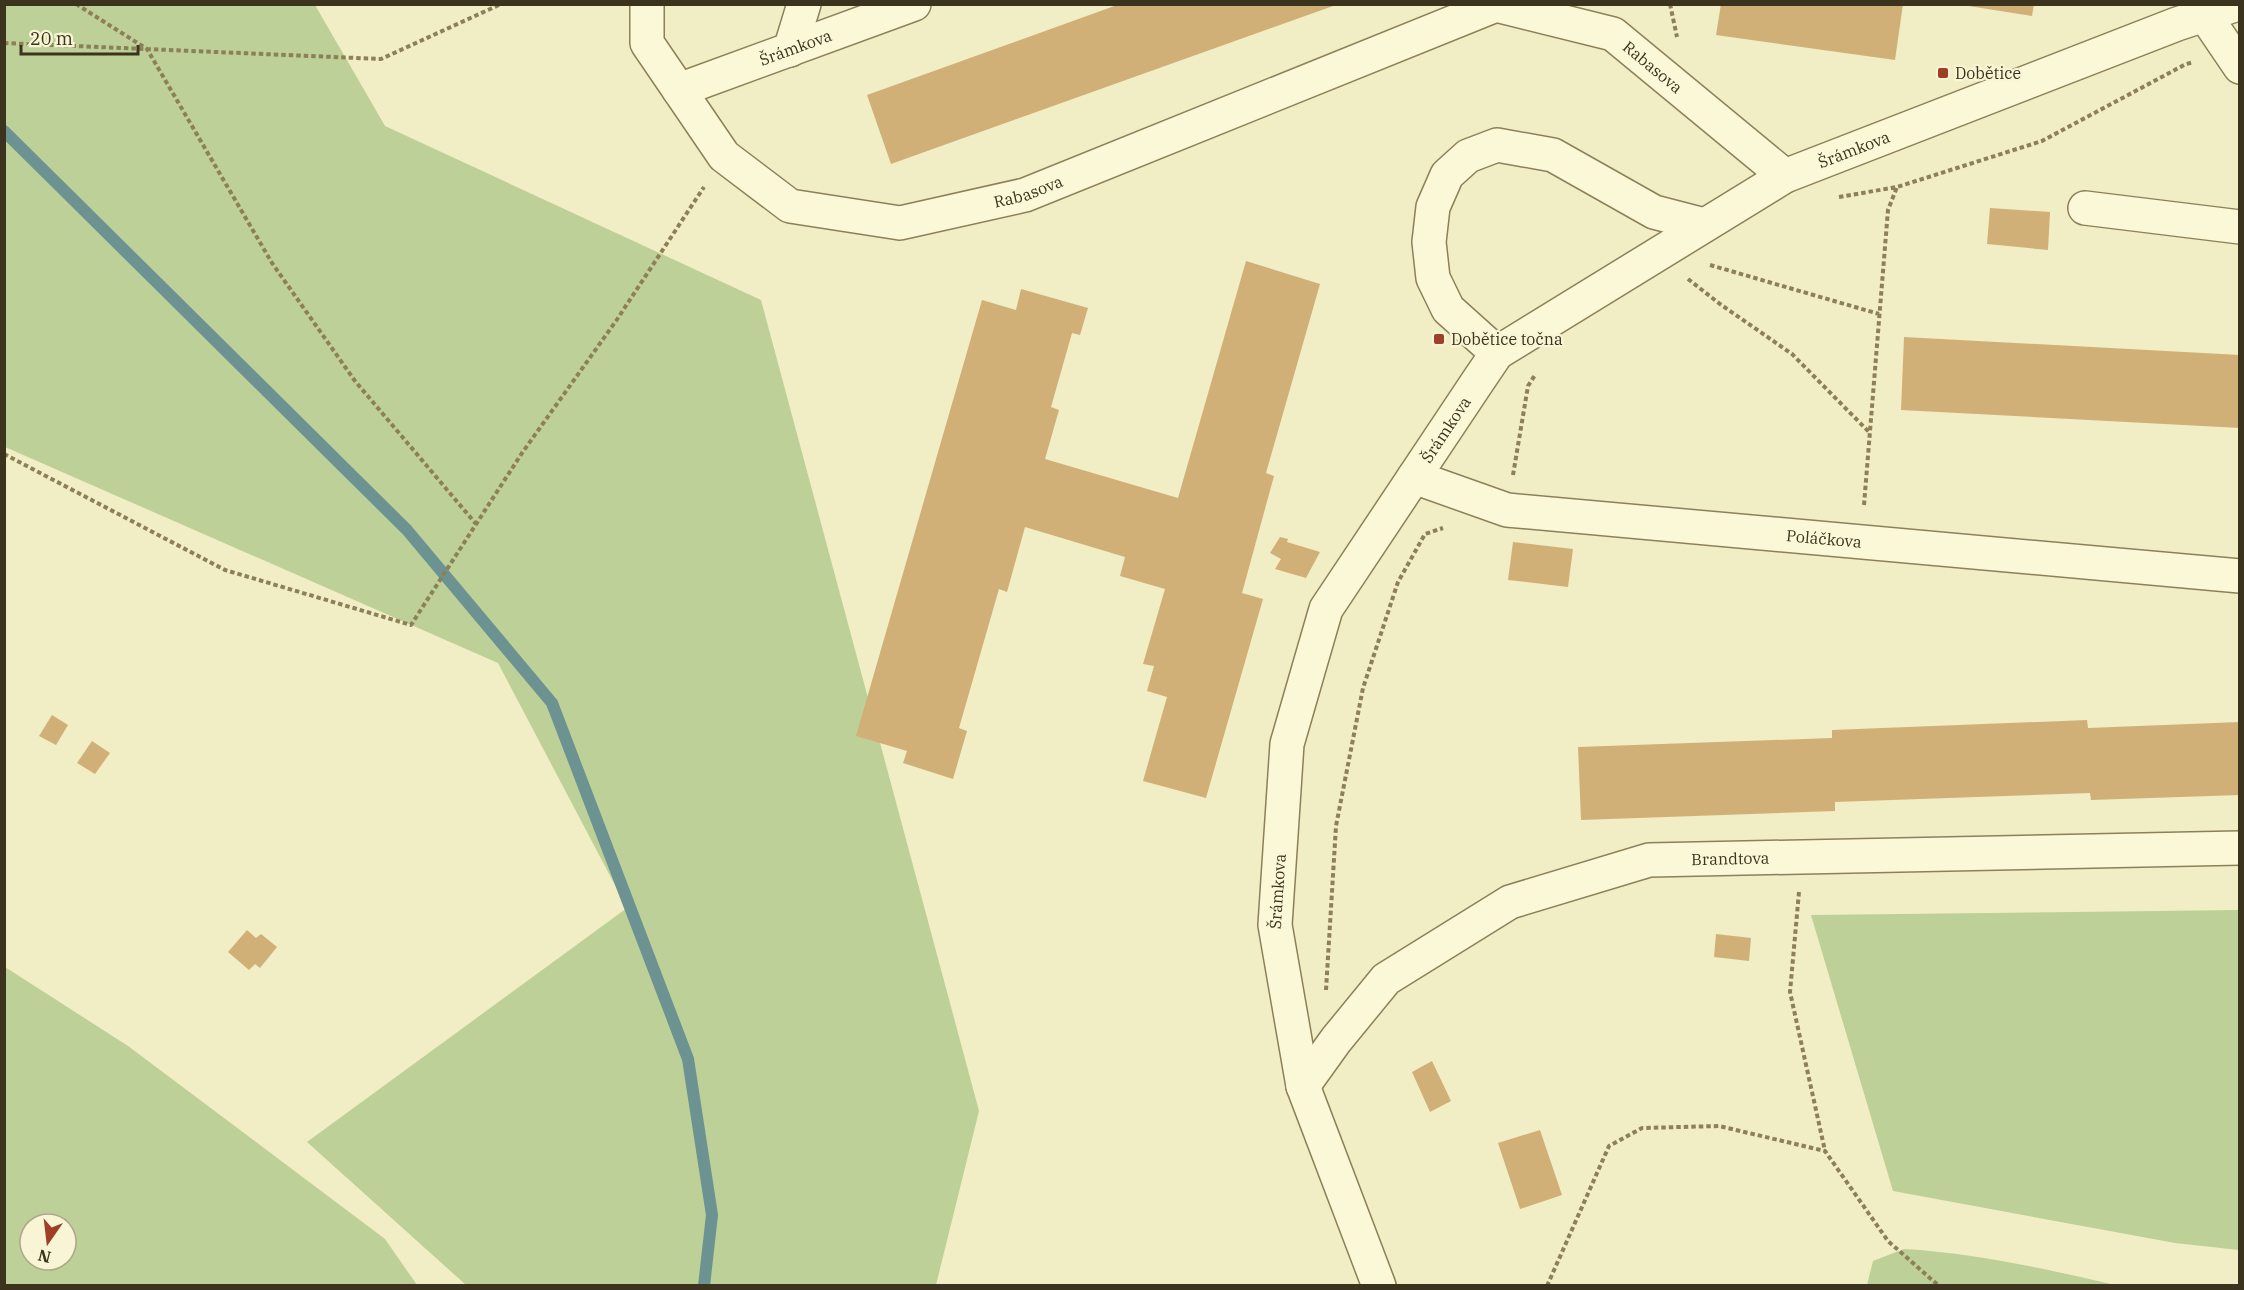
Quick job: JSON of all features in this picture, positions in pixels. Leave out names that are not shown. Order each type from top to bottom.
[{"type":"street","name":"Rabasova","points":[[647,4],[647,43],[724,156],[790,206],[900,223],[1025,195],[1497,5],[1612,34],[1785,176]]},
{"type":"street","points":[[790,50],[804,4]]},
{"type":"street","name":"Šrámkova","points":[[679,90],[914,4]]},
{"type":"street","name":"Šrámkova","points":[[1379,1286],[1303,1086],[1275,925],[1287,744],[1326,609],[1497,353],[1785,176],[2181,14],[2238,4]]},
{"type":"street","points":[[2181,14],[2235,60]]},
{"type":"street","points":[[1497,353],[1448,309],[1433,278],[1430,242],[1433,207],[1447,175],[1468,156],[1497,146],[1552,155],[1654,212],[1704,225]]},
{"type":"street","points":[[2085,208],[2240,227]]},
{"type":"street","name":"Poláčkova","points":[[1414,477],[1507,510],[2240,576]]},
{"type":"street","name":"Brandtova","points":[[1303,1086],[1336,1040],[1386,979],[1510,902],[1649,860],[2240,848]]},
{"type":"path","points":[[76,4],[147,49],[272,263],[354,381],[476,524]]},
{"type":"path","points":[[4,43],[381,59],[501,4]]},
{"type":"path","points":[[1670,4],[1678,44]]},
{"type":"path","points":[[1832,198],[1898,187],[2042,141],[2186,64],[2235,60]]},
{"type":"path","points":[[4,454],[225,570],[411,625],[522,453],[616,321],[724,156]]},
{"type":"path","points":[[1862,542],[1888,210],[1898,187]]},
{"type":"path","points":[[1710,265],[1879,314]]},
{"type":"path","points":[[1687,279],[1792,354],[1869,433]]},
{"type":"path","points":[[1507,510],[1528,386],[1538,370]]},
{"type":"path","points":[[1336,1040],[1325,994],[1336,826],[1363,688],[1398,582],[1425,534],[1446,526]]},
{"type":"path","points":[[1802,857],[1790,992],[1825,1151],[1888,1241],[1939,1286]]},
{"type":"path","points":[[1547,1286],[1609,1146],[1642,1128],[1719,1126],[1825,1151]]},
{"type":"green space","points":[[5,5],[315,5],[385,126],[761,300],[979,1111],[936,1285],[466,1285],[307,1142],[627,908],[498,663],[5,447]]},
{"type":"green space","points":[[2239,910],[2239,1250],[2175,1243],[1893,1191],[1811,915]]},
{"type":"green space","points":[[5,967],[128,1046],[385,1239],[417,1285],[5,1285]]},
{"type":"green space","points":[[1904,1249],[1984,1258],[2115,1285],[1867,1285],[1873,1261]]},
{"type":"building","points":[[1120,4],[1336,5],[891,164],[867,95]]},
{"type":"building","points":[[1721,4],[1903,4],[1895,60],[1716,35]]},
{"type":"building","points":[[1956,4],[2034,4],[2032,16]]},
{"type":"building","points":[[1990,208],[2050,212],[2048,250],[1987,244]]},
{"type":"building","points":[[1246,261],[1320,284],[1266,473],[1274,476],[1242,593],[1263,599],[1206,798],[1143,781],[1167,697],[1147,691],[1154,666],[1143,664],[1165,589],[1120,576],[1125,557],[1025,527],[1007,592],[999,589],[959,728],[967,731],[953,779],[903,763],[907,751],[856,736],[982,300],[1016,310],[1021,289],[1088,308],[1080,335],[1072,333],[1051,407],[1059,410],[1045,459],[1178,498]]},
{"type":"building","points":[[1904,337],[2240,355],[2240,428],[1901,410]]},
{"type":"building","points":[[1280,537],[1288,539],[1287,542],[1320,552],[1306,578],[1275,569],[1281,559],[1270,553]]},
{"type":"building","points":[[1513,542],[1573,549],[1568,587],[1508,580]]},
{"type":"building","points":[[52,715],[68,725],[56,745],[39,736]]},
{"type":"building","points":[[2087,720],[2088,728],[2240,722],[2240,795],[2091,800],[2090,793],[1835,802],[1835,811],[1581,820],[1578,747],[1832,738],[1832,730]]},
{"type":"building","points":[[92,741],[110,753],[95,774],[77,763]]},
{"type":"building","points":[[247,930],[256,938],[261,934],[277,947],[260,968],[255,964],[249,970],[228,952]]},
{"type":"building","points":[[1716,934],[1751,938],[1749,961],[1714,957]]},
{"type":"building","points":[[1432,1061],[1451,1101],[1430,1112],[1412,1072]]},
{"type":"building","points":[[1540,1130],[1562,1195],[1520,1209],[1498,1143]]},
{"type":"waterway","points":[[4,131],[407,530],[552,703],[688,1059],[712,1215],[704,1286]]},
{"type":"place","name":"Dobětice","points":[[1943,73]]},
{"type":"place","name":"Dobětice točna","points":[[1439,339]]}]
